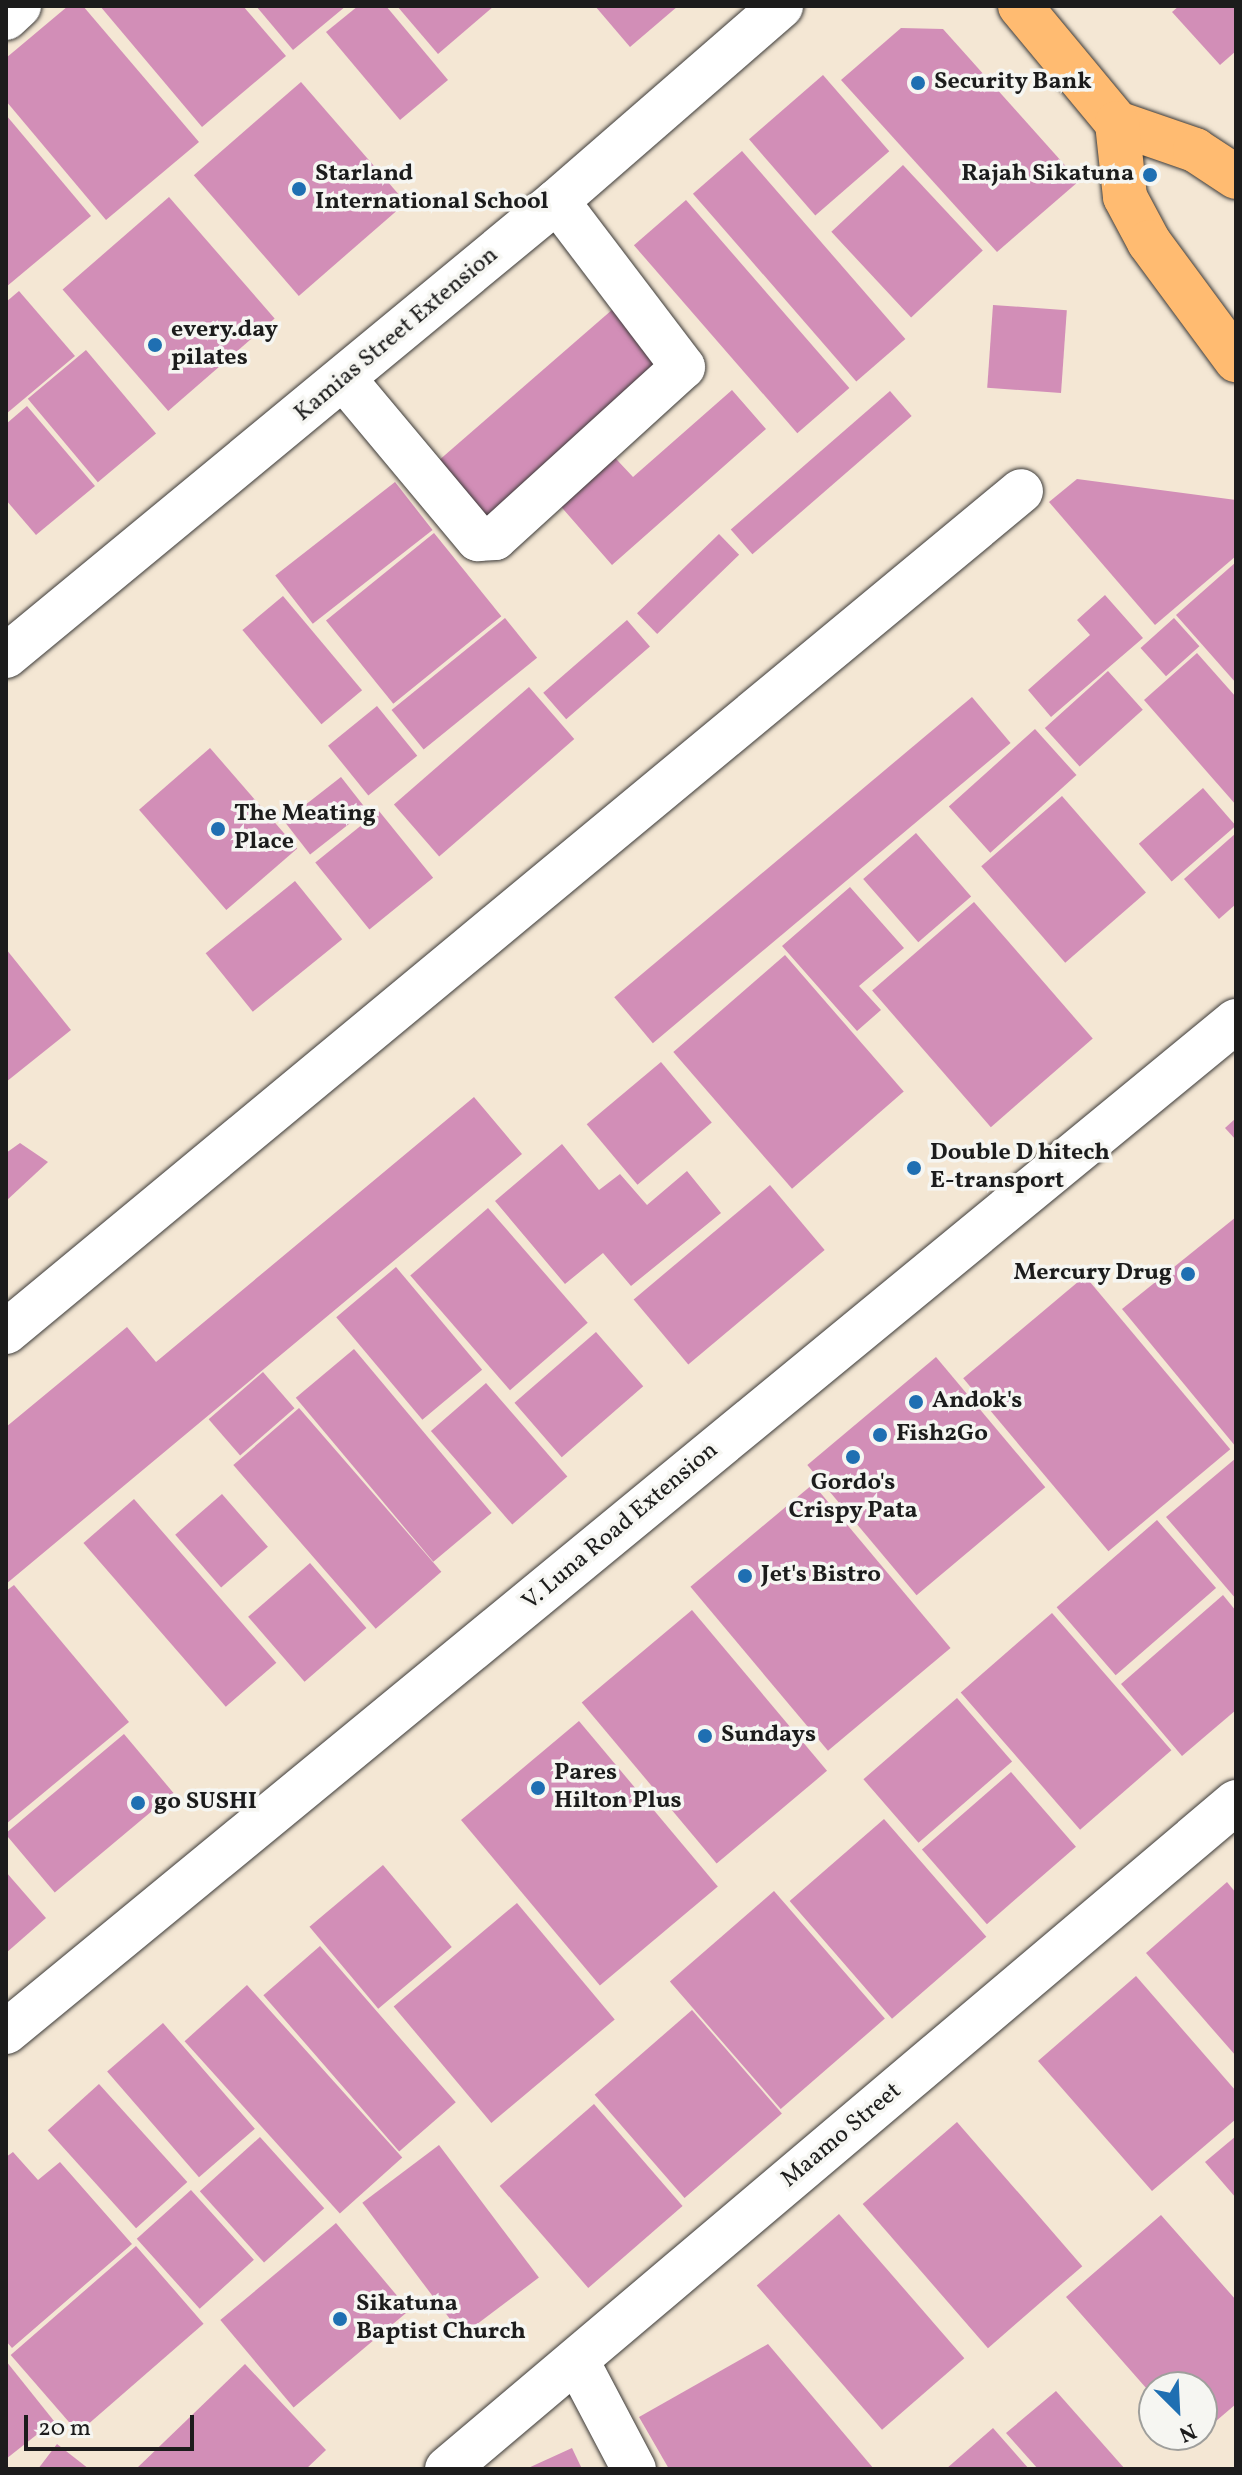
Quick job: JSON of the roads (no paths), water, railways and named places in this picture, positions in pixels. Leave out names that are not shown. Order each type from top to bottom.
[{"type":"main road","points":[[1020,6],[1117,123],[1195,150],[1236,177]]},
{"type":"main road","points":[[1117,123],[1125,197],[1149,242],[1236,360]]},
{"type":"street","points":[[6,18],[19,6]]},
{"type":"street","name":"Kamias Street Extension","points":[[6,656],[557,201],[781,6]]},
{"type":"street","points":[[344,379],[478,539],[495,538],[683,367],[681,358],[557,201]]},
{"type":"street","points":[[6,1332],[1021,491]]},
{"type":"street","name":"V. Luna Road Extension","points":[[6,2032],[1236,1021]]},
{"type":"street","name":"Maamo Street","points":[[447,2469],[1236,1802]]},
{"type":"street","points":[[577,2361],[634,2469]]},
{"type":"place","name":"Security Bank","points":[[918,83]]},
{"type":"place","name":"Rajah Sikatuna","points":[[1150,175]]},
{"type":"place","name":"Starland International School","points":[[299,189]]},
{"type":"place","name":"every.day pilates","points":[[155,345]]},
{"type":"place","name":"The Meating Place","points":[[218,829]]},
{"type":"place","name":"Double D hitech E-transport","points":[[914,1168]]},
{"type":"place","name":"Mercury Drug","points":[[1188,1274]]},
{"type":"place","name":"Andok's","points":[[916,1402]]},
{"type":"place","name":"Fish2Go","points":[[880,1435]]},
{"type":"place","name":"Gordo's Crispy Pata","points":[[853,1457]]},
{"type":"place","name":"Jet's Bistro","points":[[745,1576]]},
{"type":"place","name":"Sundays","points":[[705,1736]]},
{"type":"place","name":"Pares Hilton Plus","points":[[538,1788]]},
{"type":"place","name":"go SUSHI","points":[[138,1803]]},
{"type":"place","name":"Sikatuna Baptist Church","points":[[340,2319]]}]
